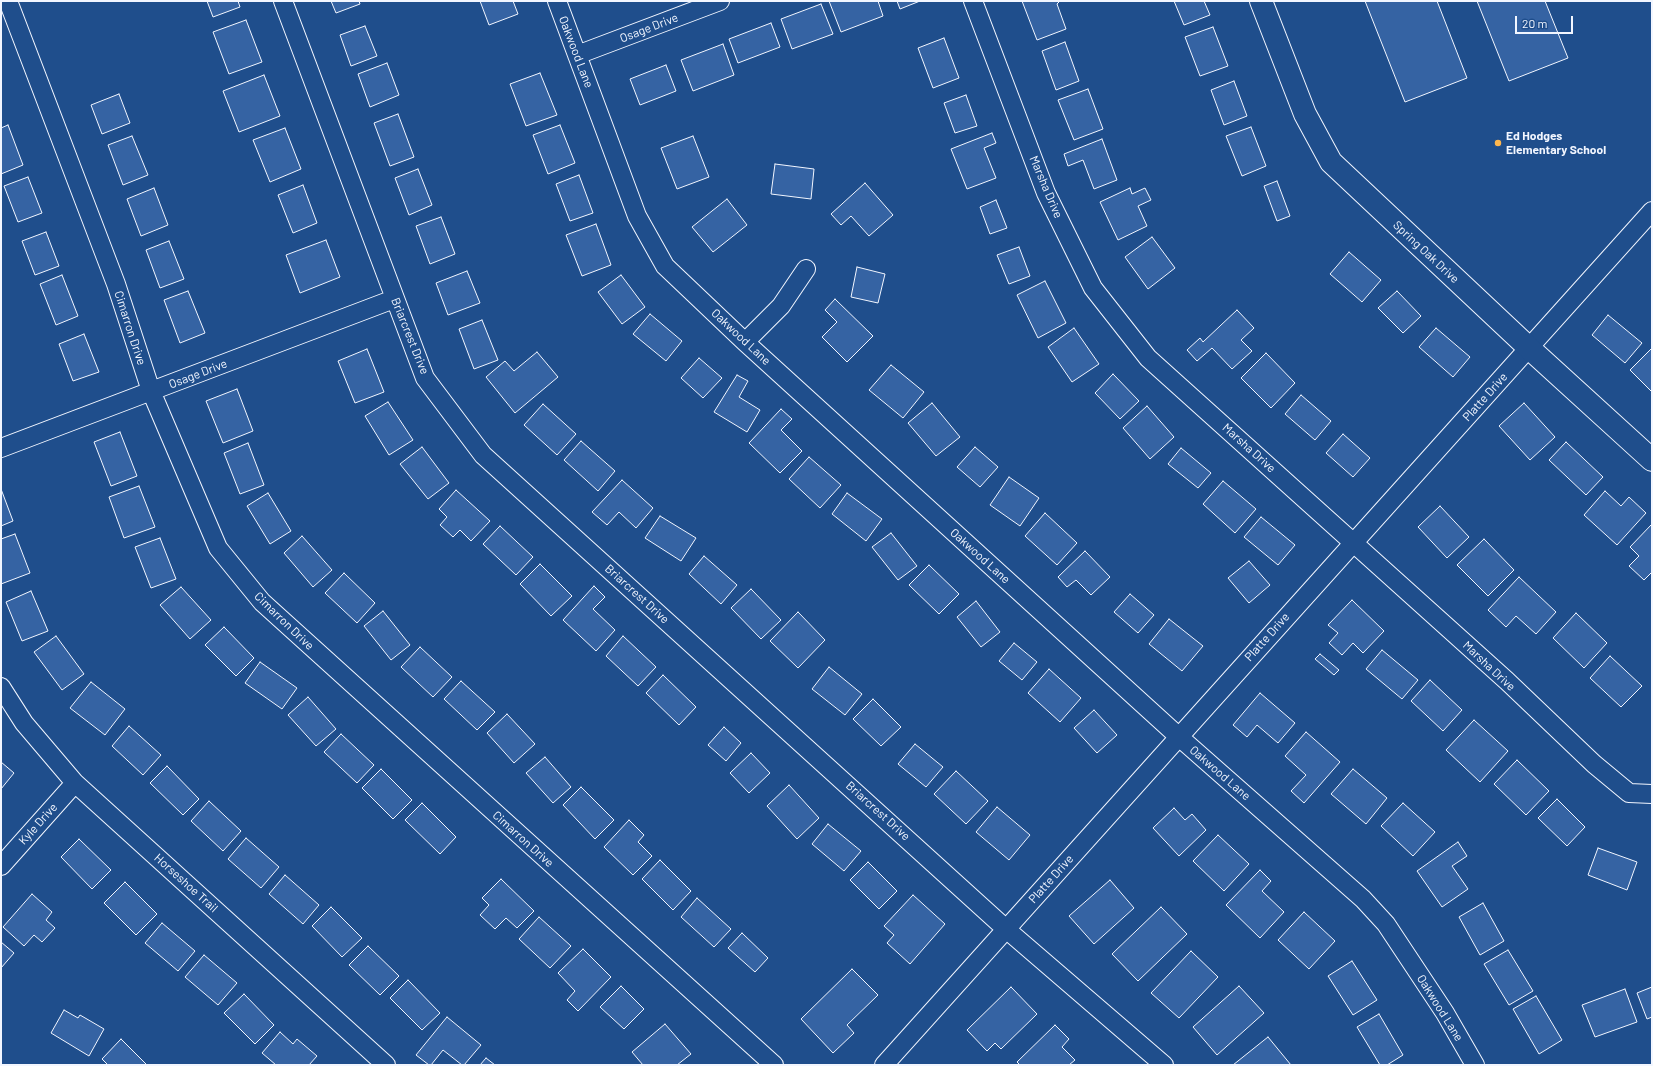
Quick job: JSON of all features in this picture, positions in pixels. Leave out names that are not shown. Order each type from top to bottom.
[{"type":"street","name":"Cimarron Drive","points":[[8,1],[116,284],[151,391],[218,548],[262,602],[774,1065]]},
{"type":"street","name":"Briarcrest Drive","points":[[283,1],[425,378],[483,455],[881,813],[1006,929],[1164,1065]]},
{"type":"street","name":"Oakwood Lane","points":[[557,1],[637,216],[665,266],[745,342],[1178,736],[1363,899],[1386,924],[1446,1013],[1475,1065]]},
{"type":"street","name":"Osage Drive","points":[[577,55],[720,1]]},
{"type":"street","name":"Marsha Drive","points":[[973,1],[1046,193],[1093,288],[1148,358],[1507,681],[1594,764],[1629,793],[1652,794]]},
{"type":"street","name":"Spring Oak Drive","points":[[1261,1],[1304,114],[1331,162],[1529,348],[1652,460]]},
{"type":"street","name":"Platte Drive","points":[[884,1065],[1178,736],[1652,211]]},
{"type":"street","points":[[745,342],[781,306],[806,269]]},
{"type":"street","name":"Osage Drive","points":[[1,448],[394,299]]},
{"type":"street","name":"Horseshoe Trail","points":[[1,687],[24,723],[75,782],[386,1065]]},
{"type":"street","name":"Kyle Drive","points":[[1,866],[75,782]]},
{"type":"building","points":[[207,1],[238,1],[240,7],[213,17]]},
{"type":"building","points":[[331,1],[359,1],[360,4],[336,13]]},
{"type":"building","points":[[480,1],[513,1],[518,14],[489,25]]},
{"type":"building","points":[[829,1],[878,1],[883,16],[841,32]]},
{"type":"building","points":[[897,1],[920,1],[900,9]]},
{"type":"building","points":[[1022,1],[1060,1],[1057,4],[1066,29],[1037,40]]},
{"type":"building","points":[[1174,1],[1204,1],[1210,15],[1184,25]]},
{"type":"building","points":[[1365,1],[1437,1],[1467,78],[1405,102]]},
{"type":"building","points":[[1477,1],[1545,1],[1568,58],[1509,81]]},
{"type":"building","points":[[821,4],[833,34],[792,49],[781,19]]},
{"type":"building","points":[[246,20],[262,62],[229,74],[213,32]]},
{"type":"building","points":[[771,23],[780,47],[738,63],[729,39]]},
{"type":"building","points":[[365,26],[377,56],[351,66],[340,35]]},
{"type":"building","points":[[1213,27],[1228,66],[1200,76],[1185,37]]},
{"type":"building","points":[[944,38],[959,78],[933,88],[918,48]]},
{"type":"building","points":[[1065,42],[1079,81],[1056,90],[1042,51]]},
{"type":"building","points":[[723,44],[734,75],[693,91],[681,60]]},
{"type":"building","points":[[387,63],[399,95],[370,107],[358,74]]},
{"type":"building","points":[[666,65],[676,91],[640,105],[630,79]]},
{"type":"building","points":[[540,73],[557,115],[526,126],[510,84]]},
{"type":"building","points":[[264,75],[280,116],[239,132],[223,91]]},
{"type":"building","points":[[1234,81],[1247,116],[1224,125],[1211,90]]},
{"type":"building","points":[[1088,89],[1103,129],[1074,140],[1058,100]]},
{"type":"building","points":[[119,94],[130,123],[102,134],[91,105]]},
{"type":"building","points":[[966,95],[977,126],[955,133],[944,103]]},
{"type":"building","points":[[398,114],[414,157],[390,166],[374,123]]},
{"type":"building","points":[[8,125],[23,165],[1,174],[1,128]]},
{"type":"building","points":[[560,125],[575,163],[548,174],[533,135]]},
{"type":"building","points":[[1251,127],[1266,166],[1242,176],[1226,136]]},
{"type":"building","points":[[285,128],[301,169],[270,182],[253,140]]},
{"type":"building","points":[[992,133],[996,143],[984,148],[996,178],[967,189],[951,149]]},
{"type":"building","points":[[132,136],[148,175],[123,185],[108,145]]},
{"type":"building","points":[[693,136],[709,177],[677,189],[661,148]]},
{"type":"building","points":[[1102,139],[1117,180],[1094,189],[1083,160],[1068,166],[1064,154]]},
{"type":"building","points":[[775,164],[814,169],[811,199],[771,194]]},
{"type":"building","points":[[418,169],[432,205],[409,215],[395,178]]},
{"type":"building","points":[[579,175],[593,213],[570,221],[556,184]]},
{"type":"building","points":[[28,177],[42,213],[18,222],[4,186]]},
{"type":"building","points":[[1277,181],[1290,216],[1277,221],[1264,186]]},
{"type":"building","points":[[865,183],[893,215],[869,236],[851,216],[841,225],[831,214]]},
{"type":"building","points":[[303,185],[317,223],[293,233],[278,195]]},
{"type":"building","points":[[154,188],[168,225],[141,236],[127,199]]},
{"type":"building","points":[[1130,188],[1132,194],[1145,188],[1151,200],[1138,206],[1147,226],[1118,240],[1100,202]]},
{"type":"building","points":[[727,199],[747,225],[713,252],[692,227]]},
{"type":"building","points":[[996,200],[1007,228],[990,234],[980,207]]},
{"type":"building","points":[[441,217],[455,254],[430,264],[416,226]]},
{"type":"building","points":[[596,224],[611,265],[582,276],[566,235]]},
{"type":"building","points":[[46,232],[59,266],[35,275],[22,241]]},
{"type":"building","points":[[1152,237],[1175,268],[1148,289],[1125,257]]},
{"type":"building","points":[[326,240],[340,277],[300,293],[286,255]]},
{"type":"building","points":[[169,241],[184,279],[160,288],[146,250]]},
{"type":"building","points":[[1019,247],[1030,276],[1009,284],[997,255]]},
{"type":"building","points":[[1349,252],[1381,280],[1362,302],[1330,274]]},
{"type":"building","points":[[857,267],[885,274],[878,303],[851,297]]},
{"type":"building","points":[[467,271],[480,303],[448,315],[436,283]]},
{"type":"building","points":[[62,275],[78,316],[56,325],[40,284]]},
{"type":"building","points":[[621,275],[645,307],[622,324],[598,292]]},
{"type":"building","points":[[1045,281],[1066,323],[1038,338],[1017,295]]},
{"type":"building","points":[[188,291],[205,333],[180,343],[164,300]]},
{"type":"building","points":[[1397,291],[1421,316],[1403,333],[1378,308]]},
{"type":"building","points":[[835,299],[873,336],[847,362],[822,337],[837,322],[825,310]]},
{"type":"building","points":[[1237,310],[1254,328],[1241,340],[1252,351],[1232,369],[1212,348],[1197,361],[1187,350],[1200,338],[1203,342]]},
{"type":"building","points":[[650,314],[682,341],[666,361],[633,334]]},
{"type":"building","points":[[1608,315],[1642,343],[1625,363],[1592,335]]},
{"type":"building","points":[[482,320],[498,360],[474,369],[459,329]]},
{"type":"building","points":[[1074,328],[1099,364],[1072,382],[1048,347]]},
{"type":"building","points":[[1436,328],[1470,357],[1453,377],[1419,347]]},
{"type":"building","points":[[84,334],[99,372],[73,381],[59,344]]},
{"type":"building","points":[[1652,348],[1652,392],[1630,370]]},
{"type":"building","points":[[367,349],[384,392],[355,403],[338,361]]},
{"type":"building","points":[[537,352],[558,377],[515,413],[486,377],[505,361],[514,371]]},
{"type":"building","points":[[1266,353],[1295,383],[1271,408],[1241,378]]},
{"type":"building","points":[[699,358],[722,378],[703,398],[681,378]]},
{"type":"building","points":[[891,365],[924,392],[903,418],[869,390]]},
{"type":"building","points":[[1113,374],[1139,401],[1120,419],[1095,393]]},
{"type":"building","points":[[737,375],[748,381],[739,397],[760,410],[747,432],[714,412]]},
{"type":"building","points":[[237,389],[253,431],[223,443],[206,401]]},
{"type":"building","points":[[1301,395],[1331,421],[1315,440],[1285,414]]},
{"type":"building","points":[[388,402],[413,440],[389,455],[365,416]]},
{"type":"building","points":[[932,403],[960,437],[936,456],[908,423]]},
{"type":"building","points":[[1524,403],[1555,437],[1530,460],[1499,426]]},
{"type":"building","points":[[543,404],[576,434],[557,455],[524,425]]},
{"type":"building","points":[[1147,406],[1174,437],[1150,459],[1123,428]]},
{"type":"building","points":[[781,409],[792,419],[781,430],[802,451],[780,473],[749,443]]},
{"type":"building","points":[[120,432],[137,476],[111,486],[94,442]]},
{"type":"building","points":[[1343,434],[1370,458],[1353,477],[1326,453]]},
{"type":"building","points":[[581,441],[615,471],[598,491],[564,460]]},
{"type":"building","points":[[1566,442],[1603,477],[1586,495],[1549,460]]},
{"type":"building","points":[[248,443],[264,485],[240,494],[224,453]]},
{"type":"building","points":[[422,447],[449,483],[428,499],[400,464]]},
{"type":"building","points":[[975,447],[998,467],[980,487],[957,467]]},
{"type":"building","points":[[1181,448],[1211,473],[1198,488],[1168,464]]},
{"type":"building","points":[[809,457],[841,485],[820,508],[789,479]]},
{"type":"building","points":[[1009,477],[1039,498],[1020,526],[990,505]]},
{"type":"building","points":[[622,480],[653,508],[636,528],[619,512],[607,525],[592,512]]},
{"type":"building","points":[[1223,481],[1256,509],[1235,533],[1203,504]]},
{"type":"building","points":[[139,486],[155,527],[124,538],[109,497]]},
{"type":"building","points":[[1,489],[13,521],[1,526]]},
{"type":"building","points":[[456,490],[490,521],[471,541],[460,530],[453,537],[440,525],[447,517],[439,509]]},
{"type":"building","points":[[1605,491],[1621,506],[1629,497],[1646,513],[1617,545],[1584,515]]},
{"type":"building","points":[[268,493],[291,531],[270,544],[247,506]]},
{"type":"building","points":[[847,493],[882,519],[866,541],[832,514]]},
{"type":"building","points":[[1440,506],[1469,537],[1447,558],[1418,527]]},
{"type":"building","points":[[1045,513],[1077,543],[1057,565],[1025,536]]},
{"type":"building","points":[[660,516],[696,538],[681,561],[645,538]]},
{"type":"building","points":[[1261,517],[1295,545],[1278,565],[1244,537]]},
{"type":"building","points":[[1652,524],[1652,572],[1644,580],[1629,566],[1639,556],[1630,547]]},
{"type":"building","points":[[500,526],[533,557],[516,575],[483,544]]},
{"type":"building","points":[[891,533],[917,566],[898,580],[872,547]]},
{"type":"building","points":[[15,534],[30,573],[1,584],[1,539]]},
{"type":"building","points":[[302,536],[332,570],[313,587],[284,553]]},
{"type":"building","points":[[160,538],[176,579],[151,588],[135,547]]},
{"type":"building","points":[[1484,539],[1514,570],[1488,596],[1457,565]]},
{"type":"building","points":[[1085,551],[1110,577],[1091,595],[1076,580],[1067,587],[1058,577]]},
{"type":"building","points":[[704,556],[737,585],[721,604],[689,574]]},
{"type":"building","points":[[1249,561],[1270,585],[1249,603],[1228,578]]},
{"type":"building","points":[[540,564],[572,596],[551,616],[520,584]]},
{"type":"building","points":[[929,565],[959,594],[939,614],[909,585]]},
{"type":"building","points":[[344,573],[375,603],[357,623],[325,593]]},
{"type":"building","points":[[1519,577],[1556,612],[1536,634],[1516,616],[1506,627],[1488,610]]},
{"type":"building","points":[[594,586],[605,597],[593,609],[615,630],[596,651],[563,620]]},
{"type":"building","points":[[181,587],[211,620],[190,639],[160,605]]},
{"type":"building","points":[[751,589],[781,620],[761,639],[731,608]]},
{"type":"building","points":[[31,591],[48,631],[22,641],[6,602]]},
{"type":"building","points":[[1130,594],[1154,615],[1138,633],[1114,612]]},
{"type":"building","points":[[1352,600],[1384,631],[1363,653],[1353,643],[1342,655],[1329,643],[1338,633],[1328,625]]},
{"type":"building","points":[[976,601],[1000,632],[981,647],[957,617]]},
{"type":"building","points":[[383,611],[410,645],[391,660],[364,626]]},
{"type":"building","points":[[798,612],[825,640],[798,668],[770,641]]},
{"type":"building","points":[[1576,613],[1607,643],[1584,668],[1553,638]]},
{"type":"building","points":[[1169,619],[1203,646],[1182,671],[1149,644]]},
{"type":"building","points":[[224,627],[254,658],[236,676],[205,645]]},
{"type":"building","points":[[56,636],[84,674],[62,690],[34,652]]},
{"type":"building","points":[[623,636],[656,667],[638,686],[606,656]]},
{"type":"building","points":[[1014,643],[1037,662],[1022,680],[999,661]]},
{"type":"building","points":[[420,647],[452,677],[433,697],[401,667]]},
{"type":"building","points":[[1382,650],[1418,680],[1402,699],[1366,669]]},
{"type":"building","points":[[1320,654],[1339,670],[1334,675],[1315,659]]},
{"type":"building","points":[[1610,656],[1642,686],[1621,707],[1590,678]]},
{"type":"building","points":[[260,662],[297,688],[282,709],[245,683]]},
{"type":"building","points":[[829,667],[862,694],[845,715],[812,689]]},
{"type":"building","points":[[1049,669],[1081,698],[1060,722],[1028,693]]},
{"type":"building","points":[[663,675],[696,707],[679,725],[646,693]]},
{"type":"building","points":[[1430,680],[1462,710],[1443,731],[1411,701]]},
{"type":"building","points":[[461,681],[495,712],[477,730],[444,699]]},
{"type":"building","points":[[91,682],[125,709],[105,735],[70,708]]},
{"type":"building","points":[[1260,693],[1295,723],[1278,743],[1257,725],[1247,737],[1233,725]]},
{"type":"building","points":[[308,697],[336,729],[316,746],[288,715]]},
{"type":"building","points":[[873,699],[901,727],[881,746],[853,719]]},
{"type":"building","points":[[1094,710],[1117,735],[1097,753],[1074,728]]},
{"type":"building","points":[[507,714],[535,744],[514,763],[487,733]]},
{"type":"building","points":[[1474,720],[1508,751],[1480,782],[1446,750]]},
{"type":"building","points":[[129,726],[161,755],[143,775],[112,746]]},
{"type":"building","points":[[724,727],[741,743],[726,761],[708,745]]},
{"type":"building","points":[[1306,732],[1340,762],[1304,803],[1291,791],[1306,775],[1285,756]]},
{"type":"building","points":[[341,734],[374,765],[357,783],[324,752]]},
{"type":"building","points":[[915,744],[943,767],[926,787],[898,764]]},
{"type":"building","points":[[751,753],[770,773],[749,793],[730,773]]},
{"type":"building","points":[[545,757],[571,787],[553,803],[526,773]]},
{"type":"building","points":[[1517,760],[1549,791],[1526,815],[1494,784]]},
{"type":"building","points":[[1,762],[14,773],[1,789]]},
{"type":"building","points":[[167,766],[199,799],[183,815],[150,783]]},
{"type":"building","points":[[381,769],[412,800],[393,819],[362,788]]},
{"type":"building","points":[[1353,769],[1387,798],[1366,824],[1331,794]]},
{"type":"building","points":[[956,771],[988,801],[966,824],[934,794]]},
{"type":"building","points":[[789,785],[819,818],[797,839],[767,806]]},
{"type":"building","points":[[581,787],[614,820],[595,839],[563,805]]},
{"type":"building","points":[[1557,799],[1585,827],[1567,846],[1538,818]]},
{"type":"building","points":[[209,801],[241,831],[223,851],[191,821]]},
{"type":"building","points":[[422,803],[456,837],[440,854],[405,820]]},
{"type":"building","points":[[1403,803],[1435,832],[1413,856],[1381,826]]},
{"type":"building","points":[[997,807],[1030,835],[1009,860],[976,832]]},
{"type":"building","points":[[1174,808],[1185,820],[1192,814],[1206,830],[1179,856],[1153,828]]},
{"type":"building","points":[[629,820],[644,835],[638,842],[652,856],[633,875],[604,847]]},
{"type":"building","points":[[828,824],[861,851],[844,871],[812,844]]},
{"type":"building","points":[[1218,835],[1249,864],[1224,891],[1193,861]]},
{"type":"building","points":[[246,838],[279,867],[261,888],[228,859]]},
{"type":"building","points":[[79,839],[111,870],[92,889],[61,857]]},
{"type":"building","points":[[1458,842],[1467,856],[1452,866],[1468,889],[1442,907],[1417,871]]},
{"type":"building","points":[[1598,848],[1637,862],[1627,890],[1588,875]]},
{"type":"building","points":[[660,860],[691,891],[673,910],[642,879]]},
{"type":"building","points":[[868,862],[897,891],[879,909],[850,880]]},
{"type":"building","points":[[1260,870],[1271,881],[1262,891],[1284,912],[1260,938],[1226,905]]},
{"type":"building","points":[[285,875],[319,905],[303,924],[269,894]]},
{"type":"building","points":[[501,879],[534,911],[517,928],[506,918],[495,929],[480,915],[489,905],[482,898]]},
{"type":"building","points":[[1110,880],[1134,908],[1094,944],[1069,916]]},
{"type":"building","points":[[125,882],[157,914],[136,935],[104,903]]},
{"type":"building","points":[[32,894],[52,912],[46,920],[55,928],[42,942],[34,935],[24,946],[3,927]]},
{"type":"building","points":[[913,895],[945,924],[910,964],[887,943],[894,935],[884,926]]},
{"type":"building","points":[[697,898],[731,929],[714,947],[681,917]]},
{"type":"building","points":[[1483,903],[1504,941],[1480,955],[1459,917]]},
{"type":"building","points":[[331,907],[362,938],[342,957],[312,926]]},
{"type":"building","points":[[1161,907],[1187,934],[1138,981],[1112,954]]},
{"type":"building","points":[[1304,912],[1335,941],[1309,969],[1278,940]]},
{"type":"building","points":[[539,917],[571,946],[550,968],[519,939]]},
{"type":"building","points":[[162,923],[195,951],[178,971],[145,943]]},
{"type":"building","points":[[742,933],[768,958],[755,972],[728,948]]},
{"type":"building","points":[[1,942],[14,953],[1,968]]},
{"type":"building","points":[[368,946],[399,976],[380,995],[349,965]]},
{"type":"building","points":[[583,949],[611,977],[578,1011],[567,1000],[575,991],[558,973]]},
{"type":"building","points":[[1508,950],[1533,991],[1509,1005],[1484,964]]},
{"type":"building","points":[[1191,951],[1218,977],[1179,1018],[1151,993]]},
{"type":"building","points":[[204,955],[237,983],[218,1005],[185,977]]},
{"type":"building","points":[[1352,961],[1377,1000],[1353,1015],[1328,976]]},
{"type":"building","points":[[852,969],[878,995],[847,1025],[854,1033],[833,1053],[801,1019]]},
{"type":"building","points":[[408,980],[440,1013],[422,1030],[390,998]]},
{"type":"building","points":[[621,986],[644,1009],[624,1029],[600,1007]]},
{"type":"building","points":[[1239,986],[1264,1013],[1217,1055],[1193,1027]]},
{"type":"building","points":[[1011,987],[1037,1014],[1001,1049],[995,1043],[987,1051],[967,1030]]},
{"type":"building","points":[[1652,987],[1652,1017],[1647,1019],[1637,993]]},
{"type":"building","points":[[1625,989],[1637,1022],[1595,1037],[1582,1005]]},
{"type":"building","points":[[244,994],[274,1025],[255,1044],[224,1013]]},
{"type":"building","points":[[1536,996],[1562,1040],[1539,1054],[1513,1009]]},
{"type":"building","points":[[64,1010],[78,1018],[80,1015],[104,1029],[89,1056],[51,1033]]},
{"type":"building","points":[[1379,1014],[1403,1055],[1387,1065],[1380,1065],[1357,1027]]},
{"type":"building","points":[[447,1017],[481,1045],[464,1065],[443,1050],[431,1065],[429,1065],[416,1055]]},
{"type":"building","points":[[665,1024],[691,1054],[677,1065],[643,1065],[632,1052]]},
{"type":"building","points":[[1055,1025],[1069,1039],[1062,1047],[1075,1060],[1069,1065],[1020,1065],[1017,1062]]},
{"type":"building","points":[[280,1032],[293,1044],[297,1039],[317,1056],[309,1065],[276,1065],[262,1053]]},
{"type":"building","points":[[1268,1037],[1291,1065],[1233,1065]]},
{"type":"building","points":[[121,1039],[147,1065],[108,1065],[102,1059]]},
{"type":"building","points":[[486,1058],[495,1065],[480,1065]]},
{"type":"place","name":"Ed Hodges Elementary School","points":[[1498,143]]}]
